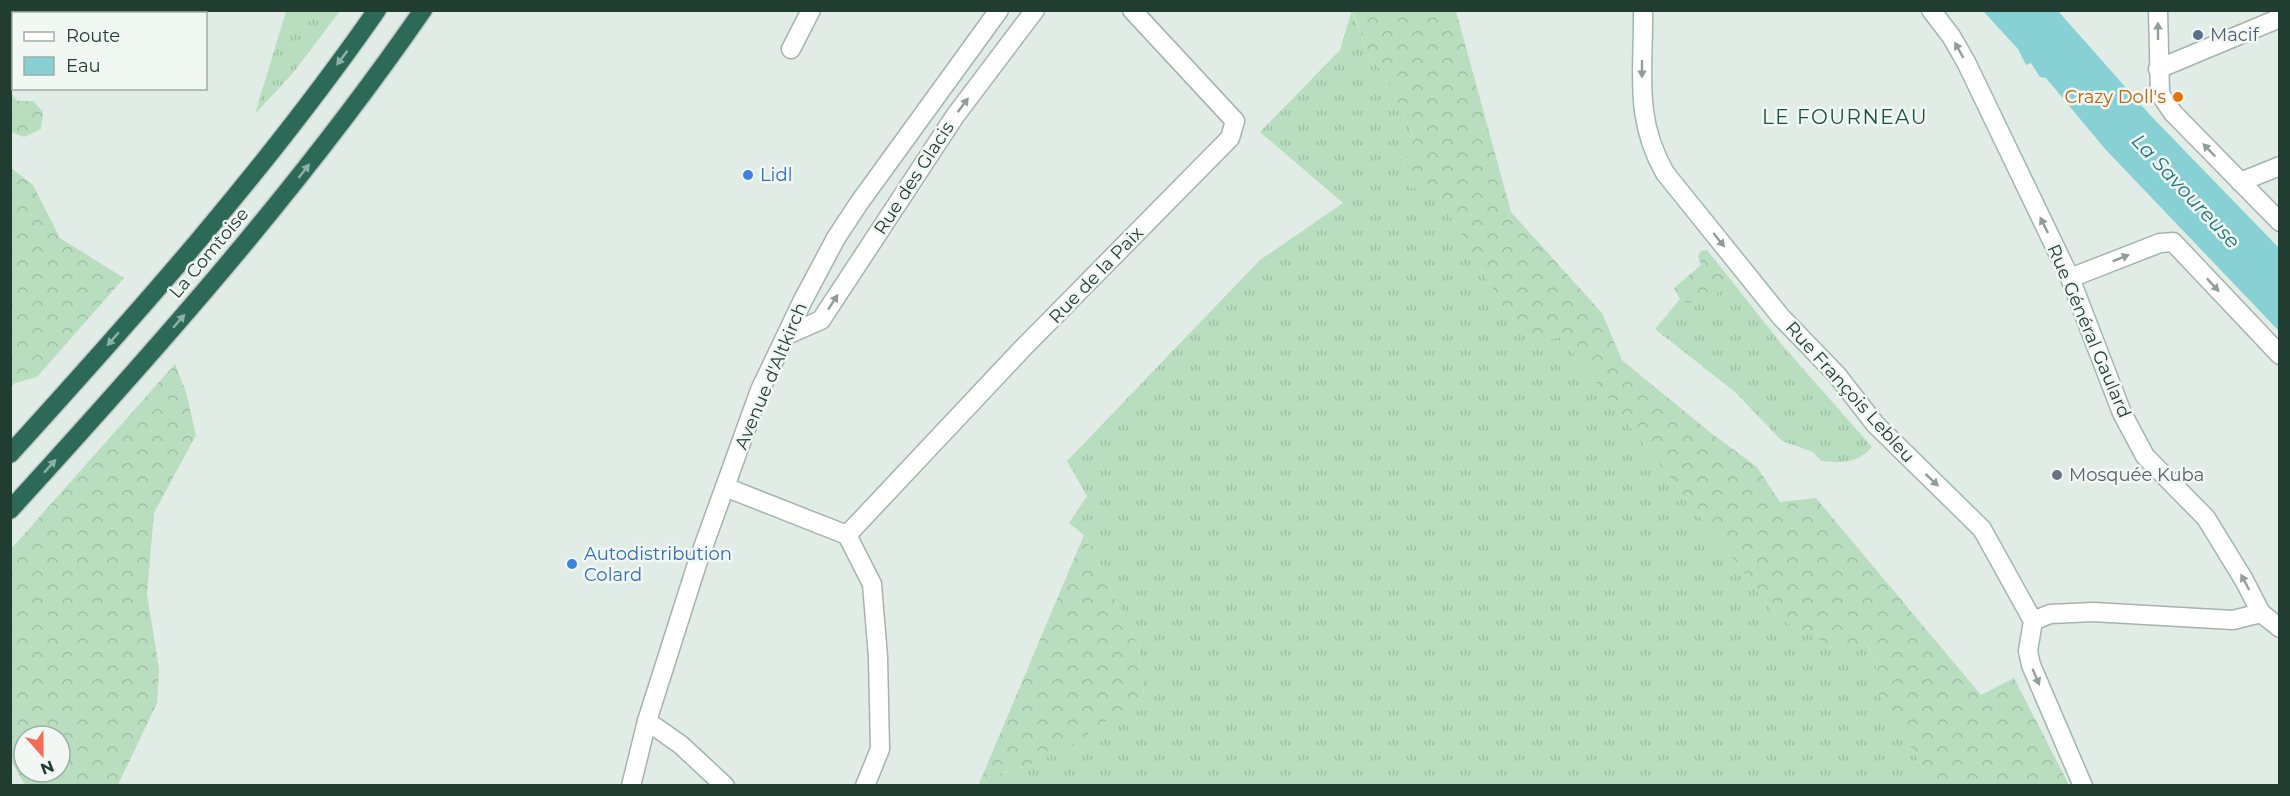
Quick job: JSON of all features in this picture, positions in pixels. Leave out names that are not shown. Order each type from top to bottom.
[{"type":"highway","name":"La Comtoise","points":[[10,454],[200,240],[295,121],[377,10]]},
{"type":"highway","name":"La Comtoise","points":[[10,510],[219,275],[326,143],[423,10]]},
{"type":"street","points":[[791,49],[811,10]]},
{"type":"street","name":"Avenue d'Altkirch","points":[[631,786],[647,721],[697,564],[760,390],[836,238],[999,10]]},
{"type":"street","name":"Rue des Glacis","points":[[787,335],[821,320],[955,116],[1035,10]]},
{"type":"street","name":"Rue de la Paix","points":[[847,535],[1022,349],[1230,138],[1235,122],[1132,10]]},
{"type":"street","name":"Rue François Lebleu","points":[[1643,10],[1644,124],[1652,150],[1665,173],[1781,317],[1836,375],[1875,424],[1982,529],[2033,621]]},
{"type":"street","name":"Rue Général Gaulard","points":[[1931,10],[1951,36],[1966,62],[2070,278],[2122,413],[2145,456],[2206,518],[2244,580],[2261,613],[2280,628]]},
{"type":"street","points":[[2158,10],[2160,94],[2173,113],[2280,222]]},
{"type":"street","points":[[2158,69],[2280,18]]},
{"type":"street","points":[[2240,182],[2280,166]]},
{"type":"street","points":[[2070,278],[2160,243],[2173,242],[2280,355]]},
{"type":"street","points":[[724,487],[847,535],[872,584],[878,657],[880,749],[865,786]]},
{"type":"street","points":[[2083,786],[2031,665],[2028,651],[2033,621],[2050,614],[2093,612],[2233,620],[2261,613]]},
{"type":"street","points":[[647,721],[681,745],[725,786]]},
{"type":"green space","points":[[1352,10],[1368,55],[1387,77],[1414,138],[1403,168],[1436,190],[1505,310],[1533,341],[1561,337],[1779,619],[1864,641],[1878,663],[1871,680],[1933,785],[978,786],[981,779],[1026,766],[1144,696],[1138,645],[1084,535],[1069,523],[1087,496],[1067,461],[1260,260],[1343,203],[1260,132],[1340,50]]},
{"type":"green space","points":[[286,11],[340,11],[293,73],[255,114]]},
{"type":"green space","points":[[1353,11],[1456,11],[1511,212],[1602,313],[1622,360],[1711,433],[1757,467],[1780,502],[1816,498],[1981,695],[2014,678],[2069,785],[1933,785],[1871,680],[1878,663],[1865,642],[1834,648],[1779,619],[1561,337],[1533,341],[1505,310],[1436,190],[1410,188],[1403,168],[1414,138],[1387,77],[1368,55]]},
{"type":"green space","points":[[11,93],[17,101],[33,101],[43,112],[41,129],[24,137],[11,132]]},
{"type":"green space","points":[[11,168],[33,185],[60,238],[124,278],[37,377],[15,383],[11,387]]},
{"type":"green space","points":[[1707,250],[1727,275],[1725,282],[1713,296],[1687,304],[1680,299],[1674,288],[1701,265],[1698,256],[1701,251]]},
{"type":"green space","points":[[1727,275],[1783,346],[1872,447],[1861,457],[1849,461],[1821,461],[1813,452],[1782,441],[1735,392],[1655,329],[1680,299],[1687,304],[1713,296],[1722,288]]},
{"type":"green space","points":[[175,364],[186,392],[196,435],[154,513],[147,594],[159,669],[157,703],[118,785],[25,785],[72,784],[72,724],[12,724],[12,763],[11,549]]},
{"type":"green space","points":[[1084,535],[1138,645],[1144,696],[1064,750],[1026,766],[981,779]]},
{"type":"water","name":"La Savoureuse","points":[[1983,11],[2058,11],[2151,116],[2279,248],[2279,331],[2106,150],[2046,78],[2040,77],[2031,63],[2026,65],[2018,49]]},
{"type":"place","name":"Macif","points":[[2198,35]]},
{"type":"place","name":"Crazy Doll's","points":[[2178,97]]},
{"type":"place","name":"Lidl","points":[[748,175]]},
{"type":"place","name":"Mosquée Kuba","points":[[2057,475]]},
{"type":"place","name":"Autodistribution Colard","points":[[572,564]]},
{"type":"district","name":"LE FOURNEAU","points":[[1845,117]]}]
